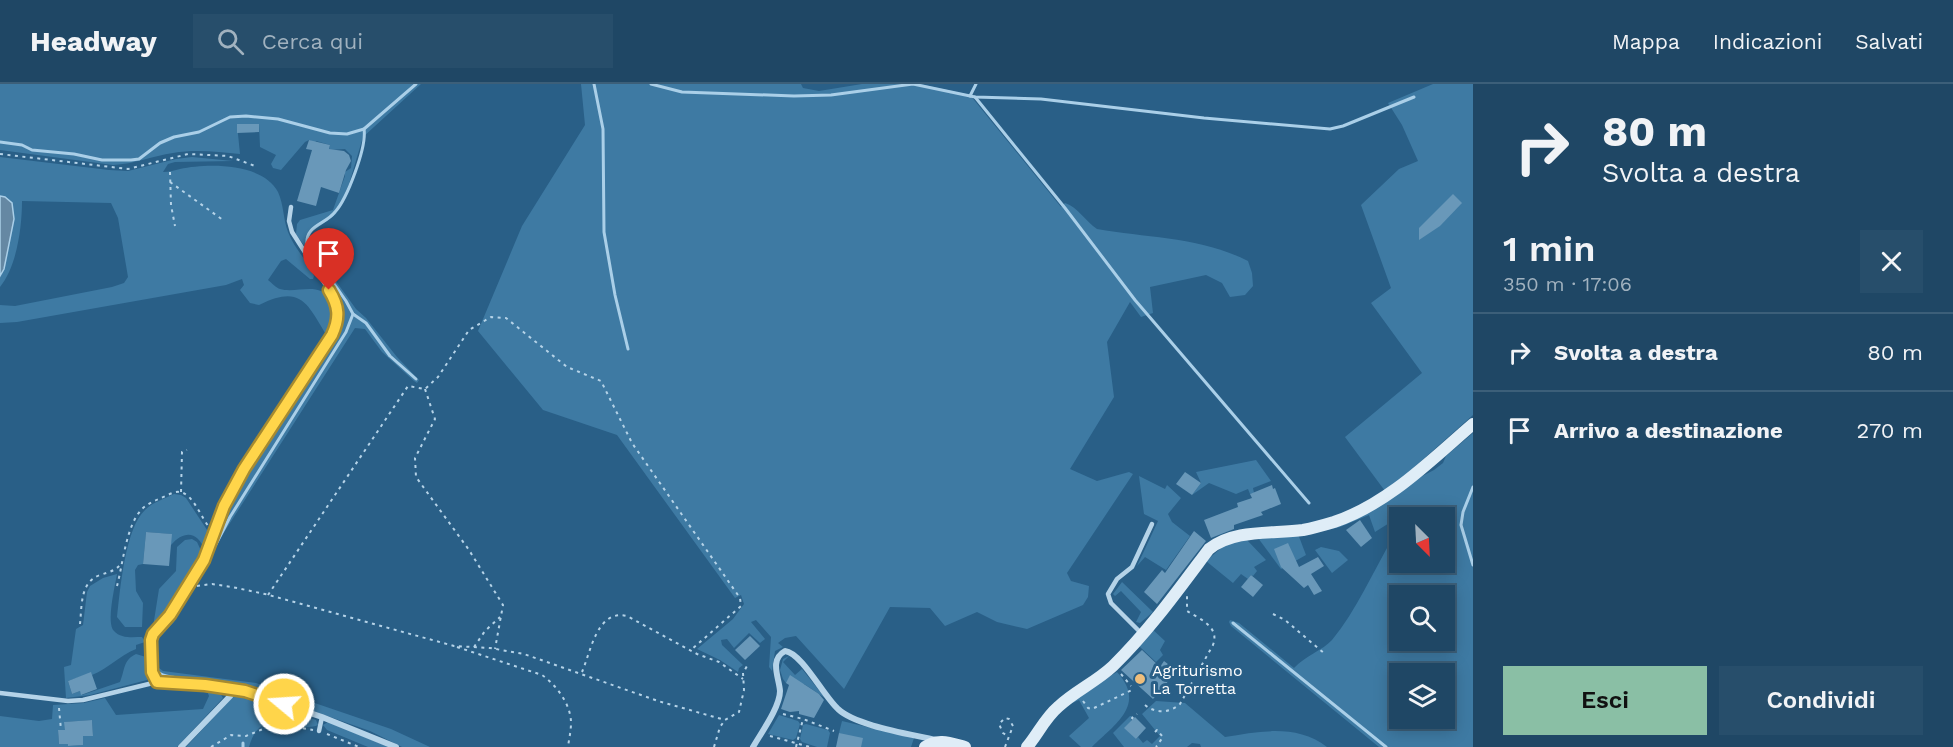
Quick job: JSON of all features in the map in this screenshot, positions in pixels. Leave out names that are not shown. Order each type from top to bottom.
[{"type":"street","points":[[1028,747],[1053,711],[1113,666],[1215,544],[1240,536],[1318,526],[1335,522],[1362,510],[1387,496],[1473,424]]},
{"type":"street","points":[[753,747],[778,702],[780,691],[776,663],[777,657],[785,651],[795,655],[832,704],[843,714],[864,722],[965,747]]},
{"type":"street","points":[[181,747],[236,690],[322,717],[396,747]]},
{"type":"street","points":[[925,747],[941,741]]},
{"type":"lane","points":[[157,682],[152,672],[151,640],[153,634],[170,615],[204,560],[224,506],[244,469],[338,323],[336,301],[292,232],[289,220],[291,207]]},
{"type":"lane","points":[[1142,633],[1111,603],[1108,594],[1118,579],[1132,567],[1152,524]]},
{"type":"lane","points":[[0,693],[68,701],[83,700],[157,682],[205,685],[236,690]]},
{"type":"lane","points":[[319,731],[322,717]]},
{"type":"path","points":[[0,154],[120,168],[188,154],[228,156],[255,166]]},
{"type":"path","points":[[170,172],[175,226]]},
{"type":"path","points":[[170,182],[223,220]]},
{"type":"path","points":[[425,389],[438,377],[469,330],[491,317],[506,318],[567,367],[601,381],[632,443],[740,598],[741,606],[691,650]]},
{"type":"path","points":[[268,595],[408,386],[425,389]]},
{"type":"path","points":[[425,389],[435,419],[416,458],[416,477],[468,550],[503,605],[495,649]]},
{"type":"path","points":[[181,492],[182,452],[187,450]]},
{"type":"path","points":[[117,586],[135,518],[142,509],[153,502],[174,492],[181,492],[188,496],[214,533]]},
{"type":"path","points":[[80,624],[86,583],[92,578],[117,569],[123,562]]},
{"type":"path","points":[[186,589],[212,585],[268,595],[454,646],[542,675],[552,683],[569,712],[571,722],[568,747]]},
{"type":"path","points":[[1145,705],[1151,710],[1163,712],[1175,709],[1180,704],[1215,639],[1214,632],[1209,625],[1187,611],[1188,597],[1179,588]]},
{"type":"path","points":[[582,673],[601,623],[619,614],[719,662],[743,679]]},
{"type":"path","points":[[1273,614],[1285,620],[1325,654]]},
{"type":"path","points":[[474,647],[485,631],[500,617]]},
{"type":"path","points":[[454,646],[524,654],[658,701],[725,720]]},
{"type":"path","points":[[714,747],[720,727],[725,720],[739,712],[743,696],[744,669],[747,666]]},
{"type":"path","points":[[1113,666],[1131,686]]},
{"type":"path","points":[[1077,703],[1083,701],[1088,708],[1092,709],[1134,689]]},
{"type":"path","points":[[57,705],[59,705],[61,730]]},
{"type":"path","points":[[778,713],[803,718],[834,730]]},
{"type":"path","points":[[1133,719],[1137,714]]},
{"type":"path","points":[[796,745],[803,718]]},
{"type":"path","points":[[1005,747],[1013,726],[1009,719],[1005,718],[1001,720],[1000,728],[1008,736]]},
{"type":"path","points":[[211,747],[231,735],[246,736],[268,727],[285,725],[319,731],[359,747]]},
{"type":"path","points":[[1155,732],[1157,730],[1163,737],[1156,747]]},
{"type":"path","points":[[766,735],[810,747]]},
{"type":"shaded area","points":[[0,84],[421,84],[363,137],[349,184],[336,214],[313,231],[308,238],[309,244],[356,309],[419,380],[417,383],[382,352],[365,329],[355,328],[215,549],[212,549],[230,507],[250,470],[341,326],[343,314],[337,296],[296,234],[300,220],[333,210],[345,172],[351,168],[352,156],[345,149],[329,150],[330,145],[309,140],[281,170],[273,168],[271,164],[276,155],[260,147],[259,124],[237,124],[240,154],[207,151],[182,152],[113,165],[0,150]]},
{"type":"shaded area","points":[[581,84],[801,84],[803,88],[819,91],[862,84],[920,84],[970,95],[1061,207],[1065,203],[1070,205],[1097,229],[1174,239],[1212,247],[1248,261],[1253,286],[1245,295],[1230,297],[1222,283],[1206,275],[1150,287],[1153,313],[1141,317],[1130,302],[1107,342],[1114,397],[1070,469],[1097,481],[1129,472],[1133,474],[1067,573],[1071,581],[1089,586],[1088,597],[1083,605],[1027,629],[997,622],[977,612],[945,626],[930,608],[890,607],[844,689],[796,636],[785,638],[778,643],[783,647],[775,651],[772,671],[769,667],[771,637],[756,620],[751,622],[765,639],[760,643],[749,633],[734,648],[727,639],[721,640],[722,645],[743,665],[738,672],[697,649],[733,619],[744,604],[741,595],[735,598],[617,435],[543,410],[478,331],[522,226],[585,125]]},
{"type":"shaded area","points":[[1433,84],[1473,84],[1473,415],[1385,491],[1345,437],[1422,373],[1371,303],[1391,288],[1361,205],[1399,169],[1418,161],[1402,125],[1388,103]]},
{"type":"shaded area","points":[[0,157],[128,171],[192,157],[233,161],[175,162],[168,164],[163,172],[192,167],[220,166],[248,170],[260,175],[271,182],[278,192],[288,232],[314,276],[310,279],[286,259],[281,261],[268,280],[280,289],[315,289],[326,295],[333,305],[334,314],[327,336],[308,306],[294,297],[285,296],[259,305],[250,303],[240,290],[244,285],[242,279],[226,285],[17,322],[0,323],[0,305],[15,306],[112,287],[124,283],[128,277],[118,218],[111,203],[22,201],[20,234],[11,268],[0,287],[0,277],[4,269],[5,197],[0,196]]},
{"type":"shaded area","points":[[0,196],[12,203],[14,219],[4,269],[0,276]]},
{"type":"shaded area","points":[[1473,433],[1473,747],[1379,747],[1229,622],[1230,620],[1239,623],[1294,668],[1328,644],[1341,629],[1389,545],[1389,573],[1455,573],[1455,507],[1389,507],[1389,523],[1375,532],[1369,515],[1340,527],[1310,534],[1434,470],[1443,463],[1446,456]]},
{"type":"shaded area","points":[[1256,460],[1271,481],[1253,488],[1254,493],[1250,494],[1248,489],[1236,494],[1209,483],[1192,495],[1201,483],[1196,472]]},
{"type":"shaded area","points":[[1139,476],[1165,489],[1167,485],[1181,498],[1168,514],[1172,522],[1190,536],[1166,570],[1145,557],[1137,566],[1158,521],[1144,514]]},
{"type":"shaded area","points":[[174,494],[186,498],[211,536],[205,551],[195,536],[186,535],[171,545],[171,534],[146,532],[143,564],[138,565],[135,570],[136,591],[143,603],[142,627],[125,627],[117,617],[125,560],[133,531],[138,519],[148,507]]},
{"type":"shaded area","points":[[1298,534],[1306,555],[1281,569],[1258,538]]},
{"type":"shaded area","points":[[192,539],[197,542],[203,555],[172,605],[159,623],[153,627],[159,589],[176,571],[177,547],[185,540]]},
{"type":"shaded area","points":[[1247,540],[1266,560],[1254,567],[1257,571],[1248,579],[1241,574],[1233,583],[1206,561],[1226,544]]},
{"type":"shaded area","points":[[1321,547],[1339,551],[1348,560],[1332,573],[1315,550]]},
{"type":"shaded area","points":[[117,574],[112,604],[112,627],[120,635],[142,637],[145,642],[136,645],[136,649],[98,672],[68,681],[72,694],[80,691],[82,695],[120,682],[127,662],[136,654],[146,657],[147,680],[90,695],[66,698],[64,667],[71,665],[76,629],[83,625],[87,592],[90,586],[103,578]]},
{"type":"shaded area","points":[[1122,582],[1153,612],[1140,623],[1136,622],[1141,612],[1121,591],[1115,596],[1113,594]]},
{"type":"shaded area","points":[[179,607],[174,622],[157,640],[159,668],[163,671],[256,683],[391,729],[430,747],[402,747],[370,731],[262,693],[210,682],[161,678],[155,671],[153,639],[170,621]]},
{"type":"shaded area","points":[[1151,628],[1165,641],[1160,650],[1163,655],[1156,662],[1140,647],[1140,643]]},
{"type":"shaded area","points":[[789,656],[783,662],[795,675],[802,669],[825,698],[804,684],[802,686],[786,683],[780,670],[783,659]]},
{"type":"shaded area","points":[[1117,672],[1129,694],[1124,713],[1092,747],[1081,747],[1069,736],[1089,718],[1079,700],[1070,704],[1084,692]]},
{"type":"shaded area","points":[[206,688],[219,691],[223,698],[177,747],[0,747],[0,716],[39,721],[52,719],[53,705],[84,703],[105,698],[116,715],[203,709],[209,696]],"holes":[[[92,720],[93,735],[83,736],[83,745],[69,746],[59,744],[58,731],[65,730],[65,722]]]},
{"type":"shaded area","points":[[239,695],[316,720],[318,725],[309,727],[271,722],[262,726],[255,733],[249,747],[186,747],[232,698]]},
{"type":"shaded area","points":[[1156,701],[1185,703],[1225,737],[1265,731],[1291,732],[1315,740],[1327,747],[1201,747],[1200,744],[1192,743],[1187,747],[1124,747],[1113,733],[1130,716],[1133,716],[1131,718],[1136,739],[1138,737],[1143,743],[1147,740],[1152,744],[1160,736],[1142,714]]},
{"type":"shaded area","points":[[779,715],[798,721],[800,724],[796,738],[793,740],[768,734]]},
{"type":"shaded area","points":[[842,721],[914,738],[911,747],[861,747],[839,733]]},
{"type":"shaded area","points":[[328,722],[389,747],[368,747],[327,730],[323,725]]},
{"type":"shaded area","points":[[803,725],[828,730],[830,733],[827,747],[817,747],[802,742],[800,739]]},
{"type":"building","points":[[237,124],[259,124],[259,132],[237,133]]},
{"type":"building","points":[[309,140],[330,145],[329,149],[344,151],[349,155],[351,161],[339,193],[321,187],[316,206],[297,201],[312,150],[306,149]]},
{"type":"building","points":[[1453,194],[1462,203],[1440,226],[1419,240],[1419,228]]},
{"type":"building","points":[[1185,472],[1201,483],[1192,495],[1176,484]]},
{"type":"building","points":[[1272,485],[1281,504],[1261,512],[1263,515],[1234,525],[1234,529],[1211,538],[1204,520],[1238,507],[1237,503],[1252,498],[1250,494]]},
{"type":"building","points":[[1360,520],[1372,538],[1361,547],[1346,530]]},
{"type":"building","points":[[1194,531],[1206,541],[1157,604],[1144,592],[1162,570],[1165,573]]},
{"type":"building","points":[[146,532],[172,534],[169,566],[143,564]]},
{"type":"building","points":[[1288,543],[1299,567],[1318,557],[1324,566],[1311,574],[1322,591],[1314,595],[1308,585],[1304,588],[1281,567],[1274,549]]},
{"type":"building","points":[[1251,575],[1263,585],[1253,597],[1241,587]]},
{"type":"building","points":[[750,636],[760,646],[745,660],[735,650]]},
{"type":"building","points":[[1142,650],[1160,667],[1164,661],[1177,671],[1153,699],[1121,670]]},
{"type":"building","points":[[91,672],[97,689],[81,695],[80,691],[72,694],[68,681]]},
{"type":"building","points":[[790,675],[819,694],[824,700],[814,718],[799,714],[799,711],[790,712],[781,709],[789,685],[786,683]]},
{"type":"building","points":[[1135,717],[1146,728],[1136,739],[1124,728]]},
{"type":"building","points":[[92,720],[93,736],[83,736],[83,745],[59,744],[58,730],[65,730],[64,722]]},
{"type":"building","points":[[839,733],[863,738],[861,747],[836,747]]},
{"type":"waterway","points":[[0,142],[22,145],[32,150],[74,154],[102,160],[131,160],[139,159],[160,143],[174,137],[199,132],[230,117],[278,119],[330,133],[347,134],[364,129],[416,84]]},
{"type":"waterway","points":[[594,84],[603,129],[604,232],[615,295],[628,349]]},
{"type":"waterway","points":[[651,84],[682,92],[794,96],[831,95],[913,84],[975,97],[1041,99],[1204,118],[1330,129],[1343,126],[1414,97]]},
{"type":"waterway","points":[[970,96],[976,84]]},
{"type":"waterway","points":[[975,97],[1065,208],[1135,300],[1309,503]]},
{"type":"waterway","points":[[198,579],[230,517],[346,332],[353,314],[307,245],[307,238],[312,229],[335,212],[345,196],[359,160],[364,129]]},
{"type":"waterway","points":[[353,314],[366,323],[390,356],[416,379]]},
{"type":"waterway","points":[[1473,487],[1463,512],[1461,525],[1473,565]]},
{"type":"waterway","points":[[187,594],[170,623],[155,639],[155,665],[162,675],[182,679],[209,680]]},
{"type":"waterway","points":[[1233,623],[1386,747]]},
{"type":"place","name":"Agriturismo La Torretta","points":[[1140,679]]},
{"type":"route","points":[[284,704],[245,691],[205,685],[157,682],[152,672],[151,640],[153,634],[170,615],[204,560],[224,506],[244,469],[332,335],[338,323],[338,310],[336,301],[329,290]]}]
